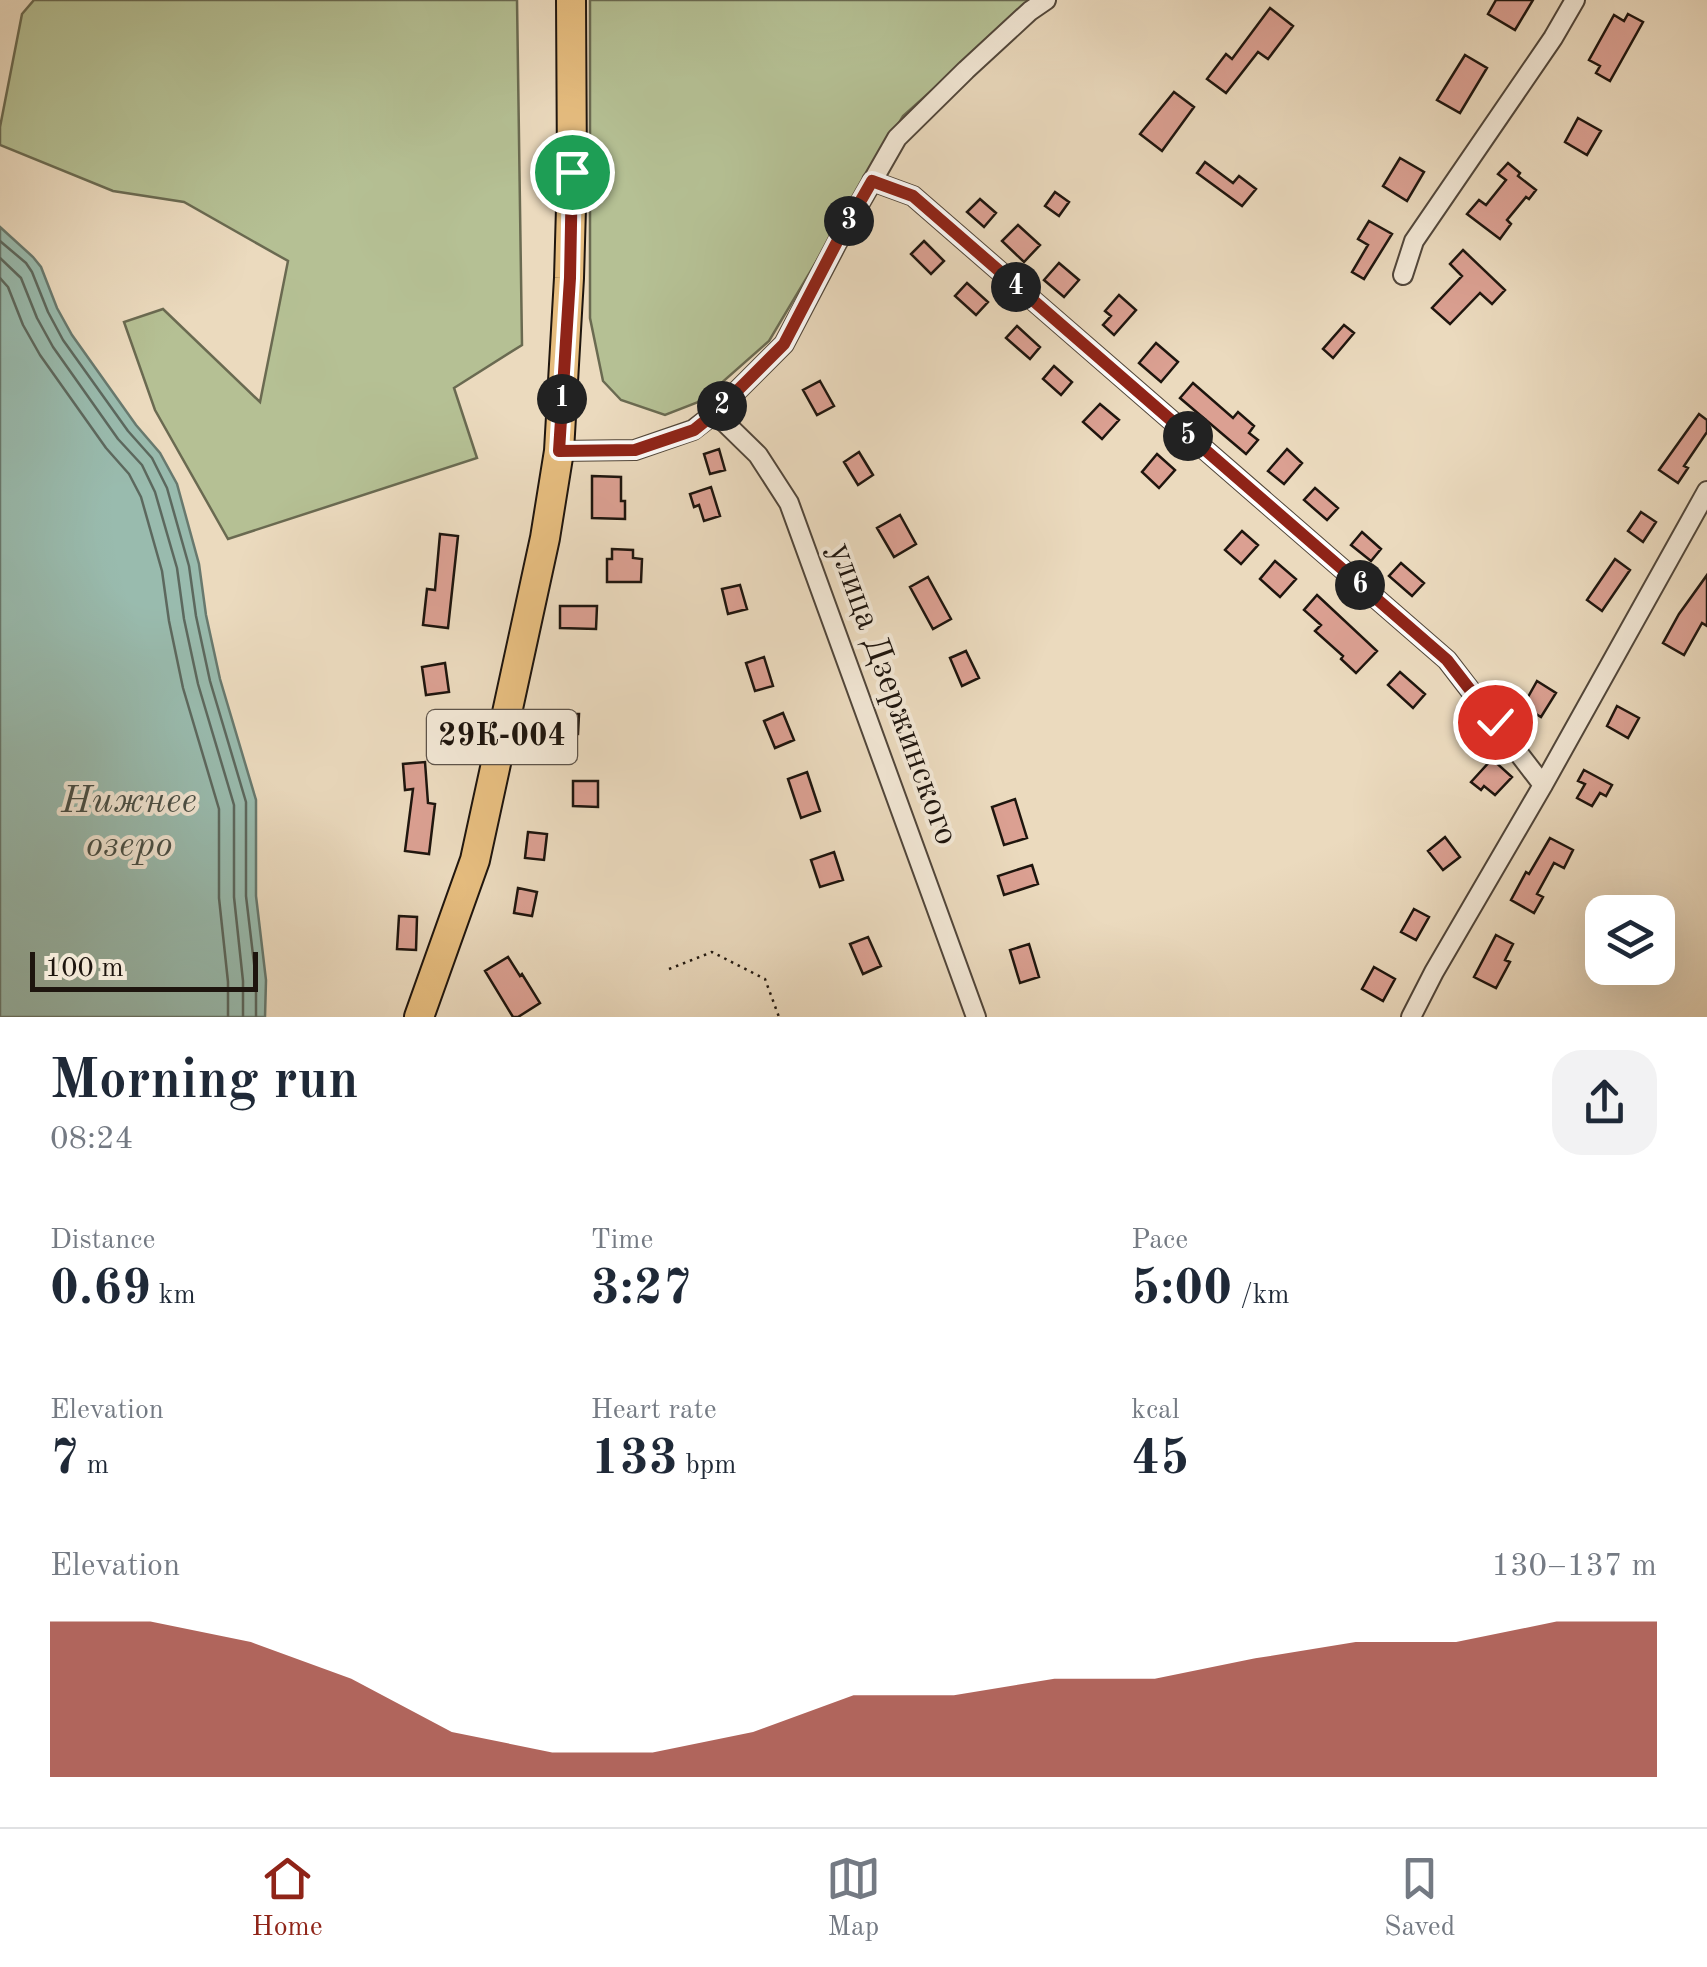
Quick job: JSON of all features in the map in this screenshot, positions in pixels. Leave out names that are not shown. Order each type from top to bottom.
[{"type":"main road","name":"29К-004","points":[[419,1017],[475,860],[546,538],[559,451],[570,242],[571,0]]},
{"type":"street","points":[[559,451],[635,450],[694,430],[715,413],[784,344],[837,242],[898,138],[966,70],[1046,0]]},
{"type":"street","points":[[1402,275],[1414,241],[1575,0]]},
{"type":"street","points":[[872,181],[913,196],[1447,660],[1543,785]]},
{"type":"street","name":"улица Дзержинского","points":[[715,413],[758,456],[789,503],[976,1017]]},
{"type":"street","points":[[1412,1017],[1707,490]]},
{"type":"path","points":[[669,969],[712,952],[765,978],[780,1017]]},
{"type":"shaded area","points":[[34,0],[517,0],[522,345],[454,388],[477,458],[228,539],[155,410],[124,322],[163,309],[260,402],[288,261],[184,202],[113,191],[0,145],[22,14]]},
{"type":"shaded area","points":[[590,0],[1033,0],[903,116],[769,341],[701,401],[665,415],[621,400],[603,381],[590,318]]},
{"type":"water","name":"Нижнее озеро","points":[[0,227],[41,267],[72,335],[160,453],[177,484],[199,564],[220,679],[256,800],[256,896],[266,980],[265,1017],[0,1017]]},
{"type":"building","points":[[1496,0],[1533,0],[1515,30],[1488,14]]},
{"type":"building","points":[[1270,8],[1293,26],[1268,59],[1258,52],[1226,93],[1207,79],[1226,54],[1232,59]]},
{"type":"building","points":[[1628,14],[1643,22],[1610,81],[1596,73],[1600,66],[1589,60],[1614,15],[1624,21]]},
{"type":"building","points":[[1465,55],[1487,68],[1460,113],[1437,100]]},
{"type":"building","points":[[1174,92],[1194,107],[1162,151],[1140,134]]},
{"type":"building","points":[[1578,118],[1601,131],[1587,155],[1565,142]]},
{"type":"building","points":[[1400,158],[1424,172],[1407,201],[1383,186]]},
{"type":"building","points":[[1205,162],[1233,183],[1239,176],[1256,189],[1242,206],[1197,173]]},
{"type":"building","points":[[1508,163],[1536,190],[1507,220],[1511,224],[1500,239],[1467,214],[1479,200],[1486,205],[1506,180],[1498,174]]},
{"type":"building","points":[[1055,192],[1069,202],[1059,216],[1045,206]]},
{"type":"building","points":[[980,199],[996,213],[984,227],[967,212]]},
{"type":"building","points":[[1369,221],[1392,234],[1364,279],[1352,272],[1368,245],[1358,239]]},
{"type":"building","points":[[1018,225],[1040,245],[1024,262],[1002,241]]},
{"type":"building","points":[[924,241],[944,261],[931,274],[911,254]]},
{"type":"building","points":[[1463,250],[1505,290],[1492,304],[1480,293],[1450,324],[1432,308],[1462,276],[1450,264]]},
{"type":"building","points":[[1059,263],[1079,280],[1064,297],[1044,280]]},
{"type":"building","points":[[967,283],[988,302],[976,315],[955,296]]},
{"type":"building","points":[[1119,295],[1136,310],[1114,335],[1103,325],[1111,316],[1105,311]]},
{"type":"building","points":[[1344,325],[1354,333],[1333,358],[1323,349]]},
{"type":"building","points":[[1017,326],[1040,347],[1030,359],[1006,338]]},
{"type":"building","points":[[1156,343],[1178,362],[1161,382],[1139,363]]},
{"type":"building","points":[[1054,366],[1072,382],[1061,395],[1043,379]]},
{"type":"building","points":[[820,381],[834,406],[817,415],[803,390]]},
{"type":"building","points":[[1193,383],[1233,418],[1238,412],[1254,426],[1249,433],[1258,440],[1246,454],[1180,398]]},
{"type":"building","points":[[1100,404],[1119,420],[1102,439],[1083,422]]},
{"type":"building","points":[[1699,414],[1707,420],[1707,432],[1684,466],[1688,468],[1678,483],[1659,470]]},
{"type":"building","points":[[719,449],[725,470],[710,474],[704,454]]},
{"type":"building","points":[[1287,449],[1302,463],[1284,484],[1268,471]]},
{"type":"building","points":[[859,452],[873,475],[858,485],[844,462]]},
{"type":"building","points":[[1157,454],[1175,470],[1159,488],[1142,472]]},
{"type":"building","points":[[592,476],[621,477],[625,519],[592,518]]},
{"type":"building","points":[[711,487],[720,516],[704,521],[690,494]]},
{"type":"building","points":[[1315,488],[1338,508],[1327,520],[1304,500]]},
{"type":"building","points":[[1641,512],[1656,522],[1643,542],[1628,531]]},
{"type":"building","points":[[900,515],[916,544],[894,557],[877,528]]},
{"type":"building","points":[[1242,531],[1258,545],[1241,564],[1225,550]]},
{"type":"building","points":[[1362,532],[1381,549],[1371,561],[1351,545]]},
{"type":"building","points":[[440,534],[458,536],[448,628],[423,625],[427,589],[435,590]]},
{"type":"building","points":[[612,549],[633,550],[633,558],[642,559],[641,582],[607,582],[607,559],[612,559]]},
{"type":"building","points":[[1615,559],[1630,570],[1602,611],[1587,600]]},
{"type":"building","points":[[1275,561],[1296,579],[1280,597],[1260,579]]},
{"type":"building","points":[[1401,563],[1424,583],[1412,596],[1389,576]]},
{"type":"building","points":[[1707,575],[1707,626],[1702,623],[1684,655],[1663,643]]},
{"type":"building","points":[[928,577],[951,619],[933,629],[910,587]]},
{"type":"building","points":[[740,585],[747,609],[728,614],[722,589]]},
{"type":"building","points":[[1317,595],[1377,651],[1356,673],[1315,631],[1321,625],[1304,610]]},
{"type":"building","points":[[560,606],[597,606],[596,629],[560,628]]},
{"type":"building","points":[[966,651],[979,678],[962,686],[950,658]]},
{"type":"building","points":[[764,657],[773,686],[755,691],[746,663]]},
{"type":"building","points":[[445,663],[449,692],[426,695],[422,667]]},
{"type":"building","points":[[1400,672],[1425,694],[1413,708],[1388,685]]},
{"type":"building","points":[[1537,681],[1556,693],[1541,717],[1523,706]]},
{"type":"building","points":[[1617,706],[1639,718],[1628,738],[1607,726]]},
{"type":"building","points":[[783,713],[794,740],[775,748],[764,721]]},
{"type":"building","points":[[550,714],[579,714],[578,734],[566,733],[566,744],[549,744]]},
{"type":"building","points":[[1492,759],[1512,777],[1495,795],[1471,782]]},
{"type":"building","points":[[425,762],[428,803],[435,804],[429,854],[405,851],[413,789],[405,790],[403,764]]},
{"type":"building","points":[[1584,770],[1612,785],[1606,796],[1600,793],[1592,806],[1577,798],[1585,784],[1578,781]]},
{"type":"building","points":[[807,772],[820,811],[801,818],[788,779]]},
{"type":"building","points":[[573,781],[598,781],[598,807],[573,806]]},
{"type":"building","points":[[1015,799],[1027,838],[1004,845],[992,807]]},
{"type":"building","points":[[528,832],[547,834],[544,860],[525,858]]},
{"type":"building","points":[[1445,837],[1460,857],[1443,870],[1428,851]]},
{"type":"building","points":[[1550,838],[1573,850],[1564,868],[1554,863],[1537,894],[1543,897],[1534,913],[1511,900]]},
{"type":"building","points":[[834,852],[843,880],[820,887],[811,860]]},
{"type":"building","points":[[1032,865],[1038,884],[1004,895],[998,876]]},
{"type":"building","points":[[518,888],[537,892],[532,916],[514,913]]},
{"type":"building","points":[[1414,909],[1429,917],[1416,940],[1401,932]]},
{"type":"building","points":[[399,916],[417,917],[416,950],[397,949]]},
{"type":"building","points":[[1496,935],[1513,944],[1505,960],[1510,962],[1496,988],[1474,977]]},
{"type":"building","points":[[868,937],[881,966],[863,974],[850,944]]},
{"type":"building","points":[[1029,944],[1039,977],[1020,983],[1010,950]]},
{"type":"building","points":[[508,957],[540,1003],[518,1017],[513,1017],[485,971]]},
{"type":"building","points":[[1374,967],[1395,979],[1383,1001],[1362,989]]},
{"type":"route","points":[[572,172],[559,451],[635,450],[694,430],[715,413],[784,344],[872,181],[913,196],[1447,660],[1495,722]]}]
